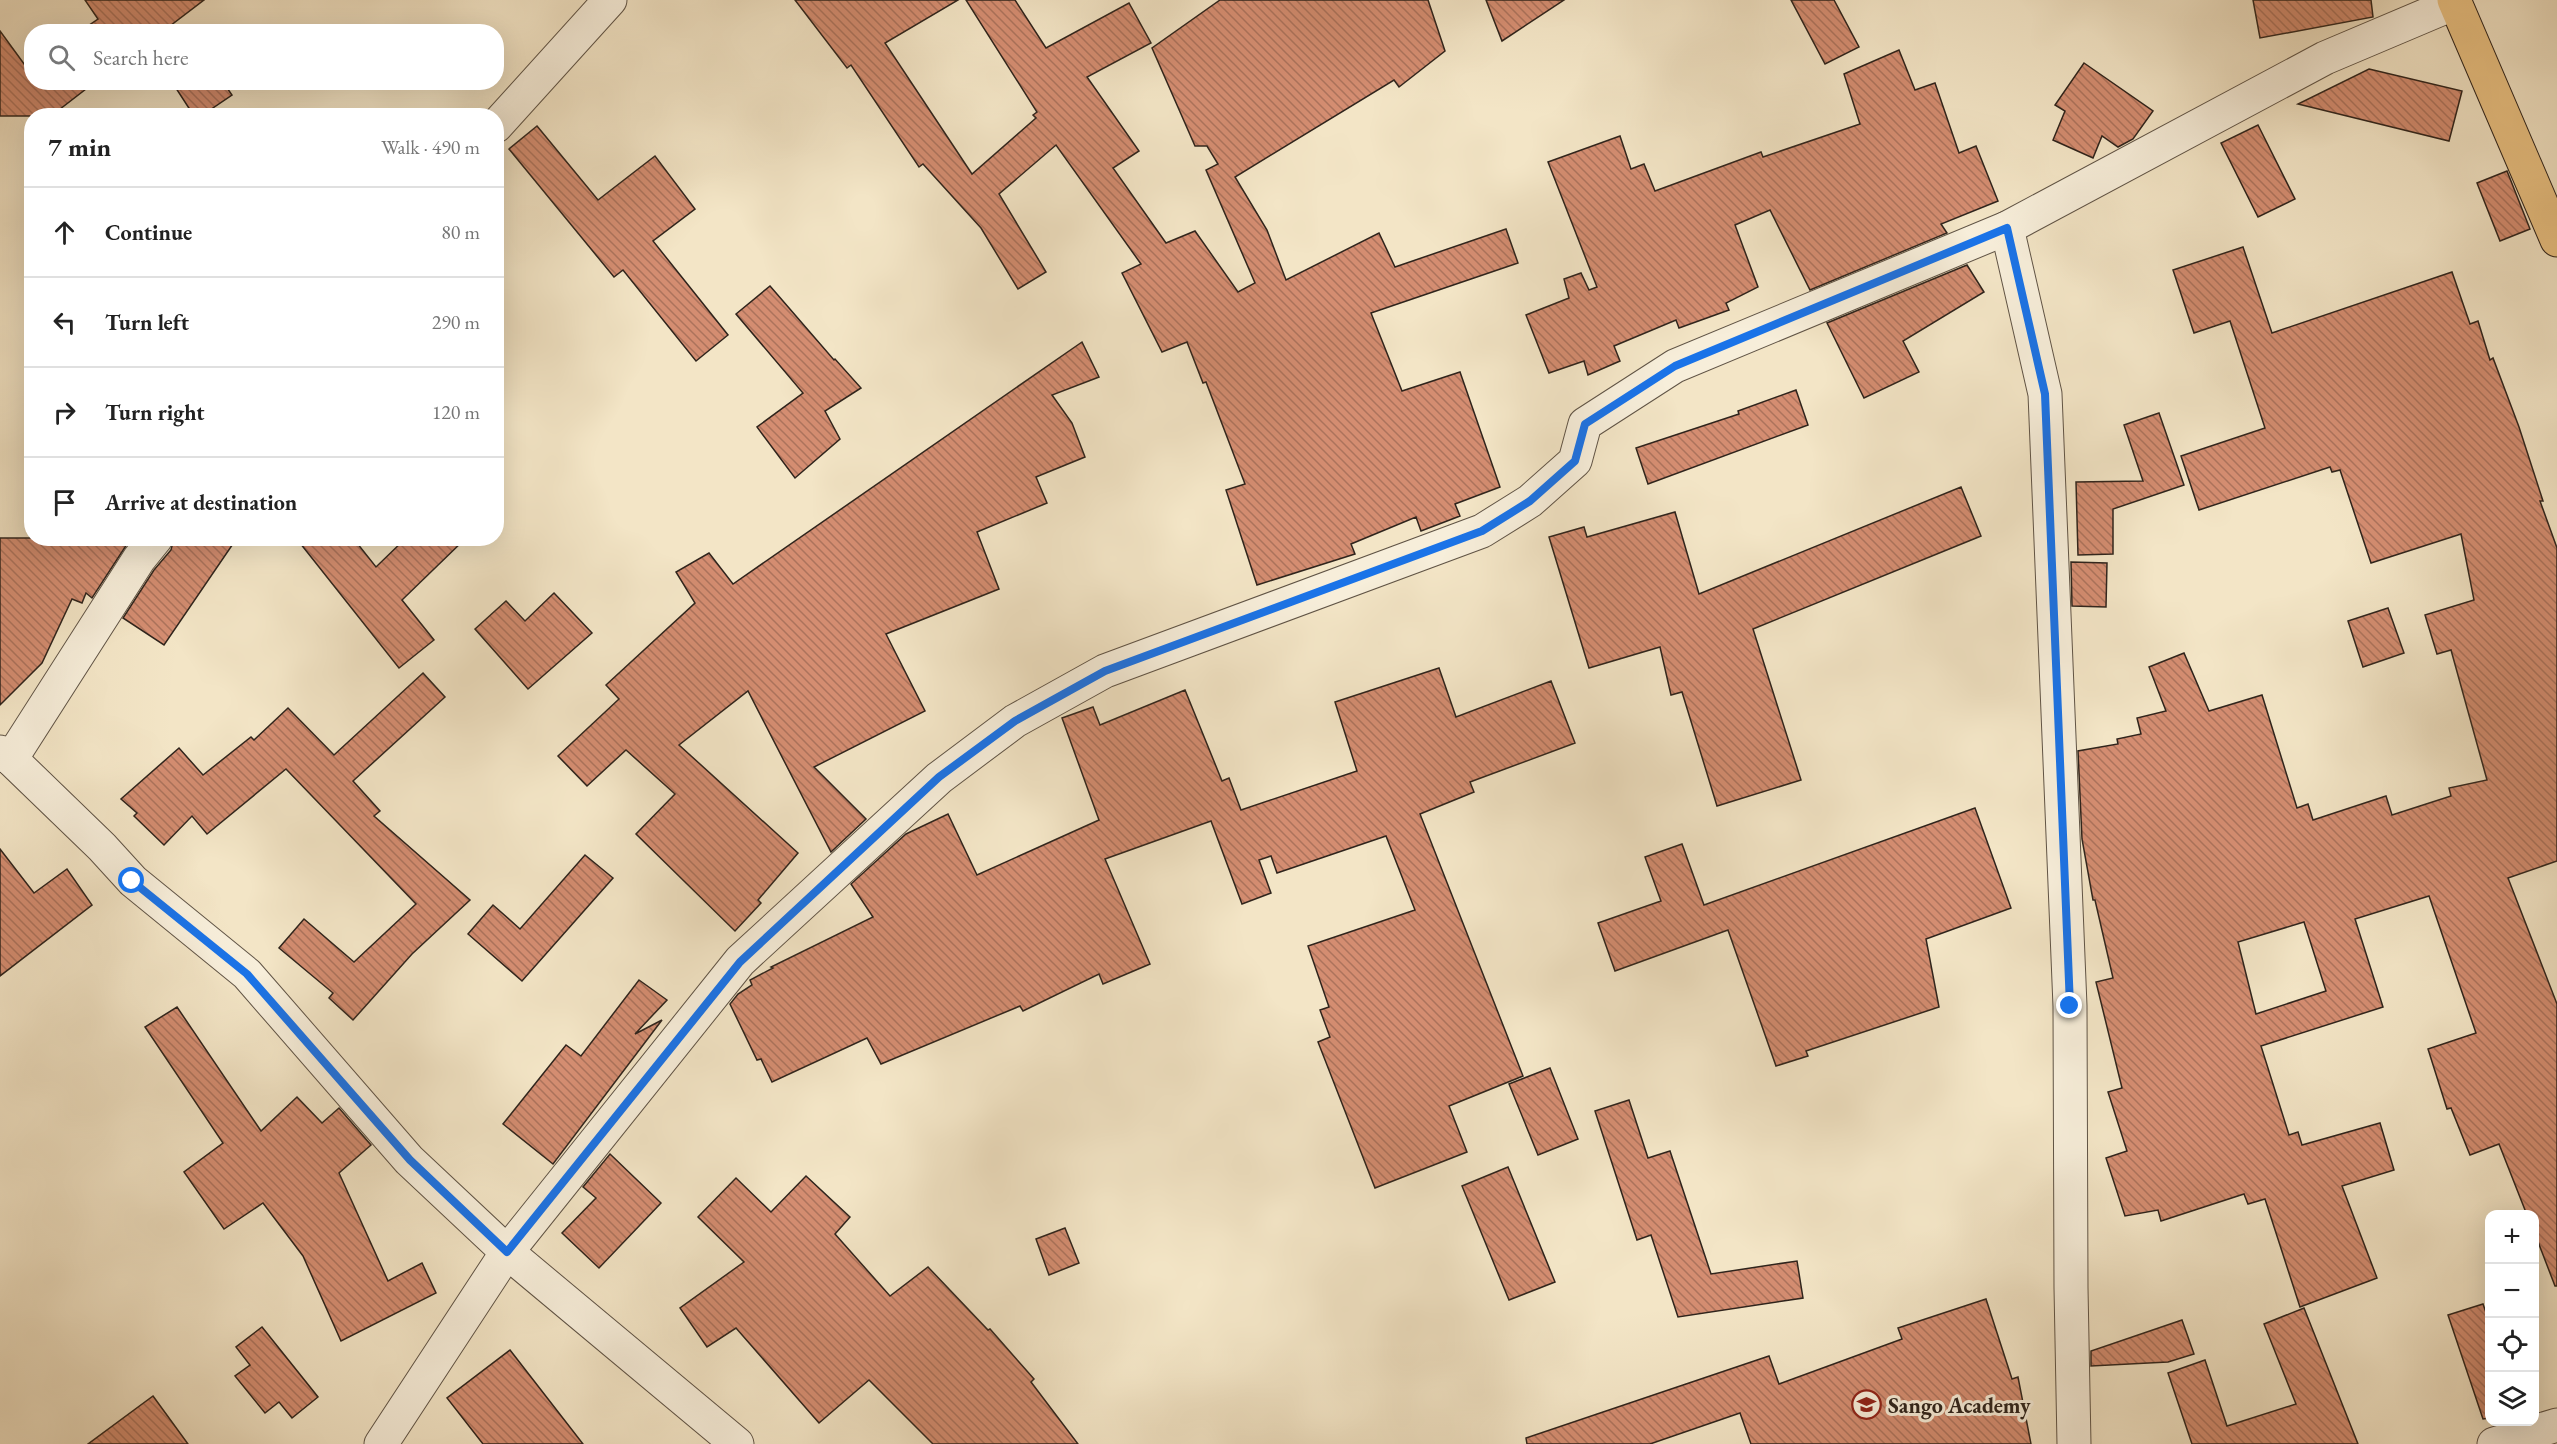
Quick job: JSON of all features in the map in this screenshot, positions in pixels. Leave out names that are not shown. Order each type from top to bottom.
[{"type":"highway","points":[[2455,2],[2557,240]]},
{"type":"street","points":[[504,117],[610,0]]},
{"type":"street","points":[[381,1444],[507,1252],[740,962],[939,777],[1015,721],[1105,671],[1482,531],[1530,501],[1575,461],[1585,424],[1675,366],[2007,228],[2325,58],[2455,2]]},
{"type":"street","points":[[2007,228],[2045,394],[2070,1006],[2074,1444]]},
{"type":"street","points":[[150,546],[5,756],[102,847],[132,881],[247,974],[410,1160],[507,1252],[737,1444]]},
{"type":"street","points":[[2494,1444],[2557,1425]]},
{"type":"building","points":[[85,0],[204,0],[172,24],[91,24],[98,19]]},
{"type":"building","points":[[795,0],[958,0],[885,43],[972,174],[1036,118],[1033,115],[1037,112],[966,0],[1015,0],[1046,48],[1129,3],[1151,43],[1087,77],[1139,151],[1113,168],[1166,243],[1195,231],[1238,292],[1255,283],[1206,170],[1218,164],[1207,146],[1195,146],[1152,48],[1220,0],[1428,0],[1445,51],[1399,87],[1394,80],[1235,177],[1267,230],[1286,280],[1379,233],[1395,267],[1506,229],[1518,263],[1371,313],[1402,391],[1460,372],[1500,487],[1455,504],[1460,516],[1421,531],[1416,517],[1351,544],[1355,554],[1257,585],[1226,490],[1245,484],[1206,382],[1203,383],[1187,342],[1162,352],[1122,273],[1141,264],[1056,145],[999,194],[1046,272],[1018,289],[981,228],[923,164],[919,167],[851,65],[847,68]]},
{"type":"building","points":[[1486,0],[1564,0],[1502,41]]},
{"type":"building","points":[[1791,0],[1834,0],[1859,47],[1825,64]]},
{"type":"building","points":[[2253,0],[2371,0],[2373,17],[2260,38]]},
{"type":"building","points":[[0,31],[24,64],[24,90],[85,90],[61,108],[24,108],[24,116],[0,116]]},
{"type":"building","points":[[1899,50],[1915,90],[1935,83],[1959,153],[1976,146],[1998,201],[1941,224],[1947,233],[1810,290],[1770,210],[1735,225],[1758,287],[1726,303],[1729,310],[1679,328],[1676,320],[1614,346],[1620,361],[1588,375],[1584,361],[1549,373],[1526,315],[1569,298],[1564,279],[1581,273],[1589,290],[1597,287],[1548,162],[1620,136],[1631,169],[1644,164],[1655,191],[1761,152],[1763,157],[1860,124],[1844,74]]},
{"type":"building","points":[[2084,63],[2153,111],[2133,139],[2118,147],[2102,136],[2093,158],[2053,140],[2065,111],[2055,105]]},
{"type":"building","points":[[2369,69],[2462,91],[2449,141],[2298,104]]},
{"type":"building","points":[[177,90],[229,90],[232,95],[213,108],[189,108]]},
{"type":"building","points":[[2258,125],[2295,199],[2258,217],[2221,143]]},
{"type":"building","points":[[537,126],[598,200],[655,156],[695,209],[653,241],[728,335],[696,361],[623,270],[614,277],[509,149]]},
{"type":"building","points":[[2507,171],[2530,229],[2500,241],[2477,183]]},
{"type":"building","points":[[2243,247],[2272,333],[2452,272],[2470,324],[2478,321],[2490,360],[2493,358],[2519,427],[2543,501],[2540,501],[2557,548],[2557,861],[2508,878],[2557,1004],[2557,1286],[2555,1286],[2539,1244],[2539,1210],[2525,1210],[2499,1144],[2470,1155],[2451,1108],[2447,1109],[2428,1049],[2476,1033],[2429,896],[2355,919],[2383,1007],[2261,1046],[2289,1135],[2298,1132],[2302,1145],[2380,1123],[2394,1170],[2342,1186],[2377,1278],[2300,1307],[2265,1199],[2248,1204],[2244,1194],[2161,1221],[2158,1210],[2125,1216],[2106,1158],[2127,1151],[2108,1092],[2122,1088],[2096,982],[2113,978],[2095,900],[2093,900],[2082,839],[2078,751],[2118,744],[2117,739],[2141,734],[2137,718],[2166,711],[2149,667],[2184,653],[2209,711],[2262,695],[2297,808],[2308,804],[2313,820],[2386,796],[2392,815],[2451,796],[2449,788],[2487,780],[2451,650],[2437,654],[2425,615],[2474,600],[2461,534],[2371,563],[2340,470],[2332,472],[2330,467],[2199,510],[2181,456],[2265,428],[2230,321],[2194,333],[2173,270]],"holes":[[[2304,922],[2326,991],[2256,1014],[2238,942]]]},
{"type":"building","points":[[1967,265],[1984,292],[1903,341],[1919,372],[1864,398],[1827,323]]},
{"type":"building","points":[[770,286],[861,388],[825,411],[840,439],[795,478],[757,427],[803,393],[736,314]]},
{"type":"building","points":[[1082,342],[1099,377],[1052,395],[1072,423],[1085,457],[1036,477],[1047,503],[977,532],[999,589],[886,634],[925,711],[814,767],[866,819],[831,852],[748,691],[679,745],[798,853],[758,900],[761,903],[735,931],[636,834],[675,794],[626,750],[587,786],[558,756],[619,699],[606,685],[695,603],[676,572],[709,553],[733,584]]},
{"type":"building","points":[[1796,390],[1808,425],[1648,484],[1636,448],[1739,414],[1738,411]]},
{"type":"building","points":[[2159,413],[2184,485],[2113,509],[2113,554],[2078,555],[2076,482],[2143,481],[2124,425]]},
{"type":"building","points":[[1961,487],[1981,536],[1753,629],[1801,780],[1717,806],[1682,692],[1671,695],[1660,647],[1589,668],[1549,537],[1584,527],[1587,537],[1675,512],[1699,594]]},
{"type":"building","points":[[0,538],[24,538],[24,546],[126,546],[92,598],[86,593],[82,603],[72,599],[42,663],[0,705]]},
{"type":"building","points":[[172,546],[232,546],[164,645],[123,618],[154,570]]},
{"type":"building","points":[[302,546],[359,546],[376,567],[398,546],[458,546],[402,600],[434,640],[399,668]]},
{"type":"building","points":[[2071,562],[2107,563],[2106,607],[2072,606]]},
{"type":"building","points":[[554,593],[592,633],[528,689],[475,629],[506,601],[525,621]]},
{"type":"building","points":[[2388,608],[2404,653],[2363,667],[2348,621]]},
{"type":"building","points":[[1439,668],[1456,717],[1551,681],[1575,743],[1470,782],[1474,792],[1420,814],[1523,1076],[1449,1106],[1467,1152],[1375,1188],[1318,1042],[1330,1037],[1320,1010],[1329,1007],[1308,946],[1415,910],[1386,836],[1277,873],[1271,856],[1259,860],[1271,893],[1242,904],[1211,821],[1105,859],[1150,964],[1103,984],[1099,974],[1023,1011],[1020,1006],[881,1064],[867,1038],[772,1082],[761,1059],[757,1060],[730,1004],[738,994],[752,985],[750,980],[773,968],[771,967],[873,917],[851,884],[906,834],[948,814],[977,875],[1099,820],[1062,718],[1093,707],[1100,725],[1185,690],[1222,781],[1229,778],[1241,810],[1357,771],[1335,702]]},
{"type":"building","points":[[423,673],[445,697],[353,781],[380,811],[374,816],[470,900],[412,954],[353,1020],[329,998],[333,993],[279,948],[304,919],[354,962],[416,904],[286,769],[207,834],[192,816],[164,845],[134,816],[137,813],[121,799],[179,748],[203,775],[251,737],[254,740],[288,708],[334,755]]},
{"type":"building","points":[[1975,808],[2011,908],[1926,939],[1939,1007],[1806,1051],[1808,1056],[1776,1066],[1728,930],[1615,971],[1598,923],[1661,901],[1645,857],[1682,844],[1704,905]]},
{"type":"building","points":[[0,849],[34,893],[67,869],[92,905],[0,976]]},
{"type":"building","points":[[585,855],[613,878],[522,981],[468,934],[493,905],[520,929]]},
{"type":"building","points":[[639,980],[667,1000],[635,1034],[662,1020],[553,1164],[503,1124],[566,1045],[581,1056]]},
{"type":"building","points":[[177,1007],[261,1131],[297,1097],[322,1123],[339,1108],[371,1145],[339,1173],[388,1281],[422,1263],[436,1293],[341,1341],[303,1256],[263,1203],[224,1229],[184,1172],[223,1143],[145,1027]]},
{"type":"building","points":[[1550,1068],[1578,1139],[1538,1155],[1509,1084]]},
{"type":"building","points":[[1629,1100],[1648,1158],[1670,1151],[1711,1274],[1797,1261],[1803,1298],[1678,1317],[1651,1235],[1637,1240],[1595,1111]]},
{"type":"building","points":[[610,1154],[661,1203],[599,1268],[562,1233],[596,1198],[583,1187]]},
{"type":"building","points":[[1508,1167],[1555,1282],[1509,1300],[1462,1186]]},
{"type":"building","points":[[806,1176],[850,1217],[835,1234],[890,1296],[928,1267],[988,1330],[990,1329],[1034,1379],[1031,1382],[1078,1444],[933,1444],[869,1380],[819,1423],[736,1328],[707,1347],[680,1308],[744,1262],[698,1217],[736,1178],[771,1212]]},
{"type":"building","points":[[1065,1228],[1079,1263],[1049,1275],[1036,1239]]},
{"type":"building","points":[[1986,1299],[2012,1379],[2018,1377],[2031,1444],[1751,1444],[1740,1413],[1650,1444],[1527,1444],[1526,1438],[1769,1356],[1779,1384],[1902,1339],[1898,1328]]},
{"type":"building","points":[[2483,1304],[2485,1310],[2485,1419],[2483,1419],[2448,1315]]},
{"type":"building","points":[[2304,1308],[2358,1444],[2192,1444],[2168,1373],[2205,1360],[2227,1426],[2296,1404],[2264,1324]]},
{"type":"building","points":[[2182,1320],[2194,1354],[2168,1362],[2091,1366],[2091,1351]]},
{"type":"building","points":[[262,1327],[318,1397],[292,1418],[279,1402],[265,1413],[235,1376],[250,1365],[236,1347]]},
{"type":"building","points":[[510,1350],[583,1444],[483,1444],[447,1398]]},
{"type":"building","points":[[153,1396],[188,1444],[88,1444]]},
{"type":"place","name":"Sango Academy","points":[[1867,1405]]},
{"type":"route","points":[[132,881],[247,974],[410,1160],[507,1252],[740,962],[939,777],[1015,721],[1105,671],[1331,589],[1482,531],[1530,501],[1575,461],[1585,424],[1675,366],[2007,228],[2045,394],[2070,1006]]}]
